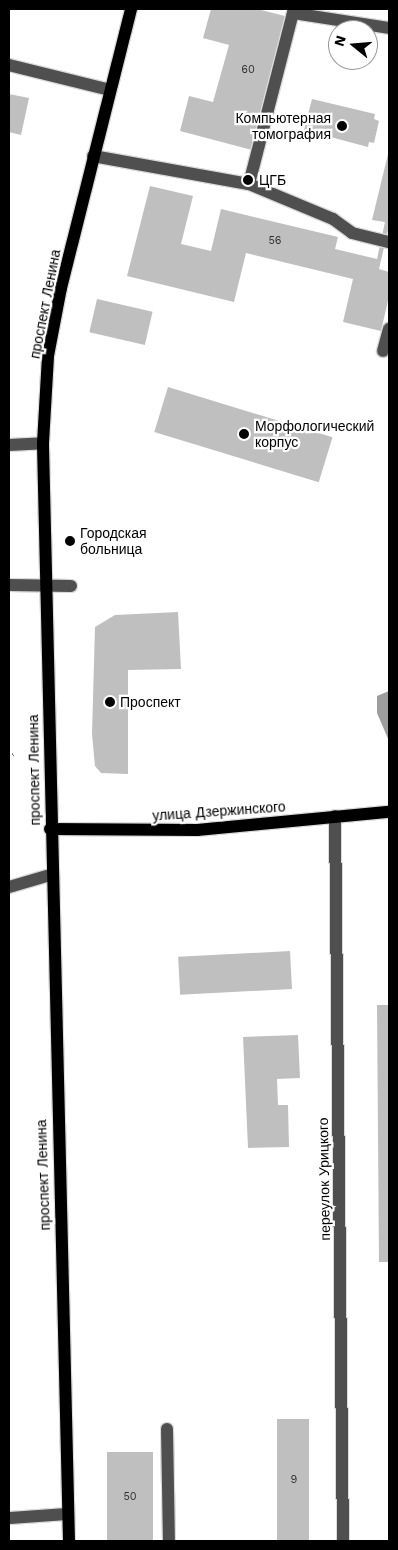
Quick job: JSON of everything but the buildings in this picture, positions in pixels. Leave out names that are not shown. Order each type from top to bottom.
[{"type":"main road","name":"проспект Ленина","points":[[69,1541],[50,874],[43,443],[48,356],[93,156],[131,9]]},
{"type":"main road","name":"улица Дзержинского","points":[[50,829],[197,830],[389,812]]},
{"type":"street","points":[[249,184],[293,13],[389,28]]},
{"type":"street","points":[[9,65],[110,90]]},
{"type":"street","points":[[93,156],[249,184],[333,219],[352,233],[389,242]]},
{"type":"street","points":[[382,351],[389,329]]},
{"type":"street","points":[[9,445],[43,443]]},
{"type":"street","points":[[9,585],[45,589],[71,586]]},
{"type":"street","name":"переулок Урицкого","points":[[335,816],[343,1541]]},
{"type":"street","points":[[9,887],[50,874]]},
{"type":"street","points":[[167,1429],[169,1541]]},
{"type":"street","points":[[9,1518],[68,1514]]},
{"type":"path","points":[[9,756],[14,754]]},
{"type":"shaded area","points":[[389,691],[389,741],[377,713],[377,696]]},
{"type":"place","name":"Компьютерная томография","points":[[342,126]]},
{"type":"place","name":"ЦГБ","points":[[248,180]]},
{"type":"place","name":"Морфологический корпус","points":[[244,434]]},
{"type":"place","name":"Городская больница","points":[[70,541]]},
{"type":"place","name":"Проспект","points":[[110,702]]}]
